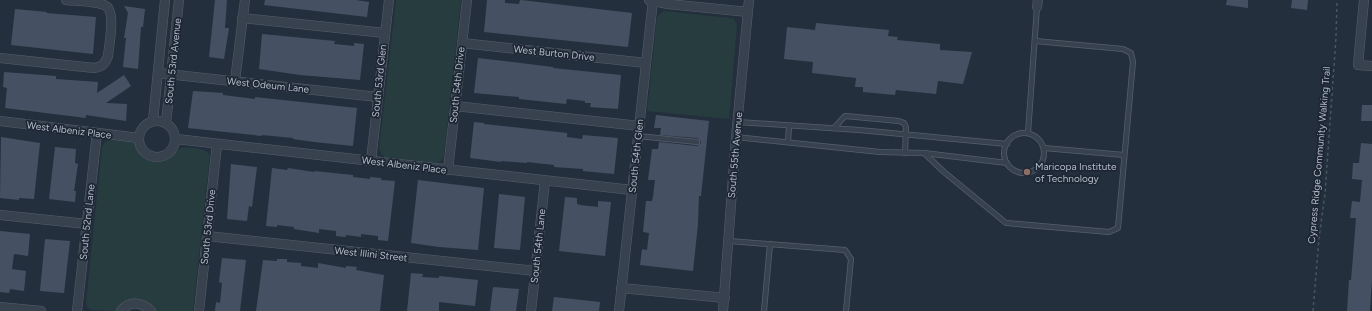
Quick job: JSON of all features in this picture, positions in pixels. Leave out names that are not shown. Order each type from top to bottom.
[{"type":"street","points":[[0,58],[94,68],[101,67],[108,56],[111,23],[110,9],[99,4],[66,0]]},
{"type":"street","name":"South 53rd Avenue","points":[[153,121],[165,0]]},
{"type":"street","name":"South 53rd Avenue","points":[[166,123],[179,0]]},
{"type":"street","points":[[235,81],[245,0]]},
{"type":"street","name":"South 53rd Glen","points":[[371,161],[389,0]]},
{"type":"street","name":"South 54th Drive","points":[[448,170],[467,0]]},
{"type":"street","points":[[649,0],[668,4],[748,12]]},
{"type":"street","name":"South 54th Glen","points":[[619,311],[653,0]]},
{"type":"street","name":"South 55th Avenue","points":[[723,311],[736,137],[750,0]]},
{"type":"street","points":[[1364,0],[1358,64],[1372,66]]},
{"type":"street","points":[[242,18],[385,33]]},
{"type":"street","name":"West Burton Drive","points":[[462,43],[646,63]]},
{"type":"street","name":"West Odeum Lane","points":[[158,73],[378,97]]},
{"type":"street","points":[[455,106],[640,126]]},
{"type":"street","points":[[158,120],[166,123],[173,130],[176,139],[172,150],[162,156],[156,157],[146,153],[139,143],[139,138],[143,127],[148,123],[158,120]]},
{"type":"street","name":"West Albeniz Place","points":[[0,121],[139,138]]},
{"type":"street","name":"South 52nd Lane","points":[[77,311],[97,133]]},
{"type":"street","name":"West Albeniz Place","points":[[176,139],[632,190]]},
{"type":"street","name":"South 53rd Drive","points":[[199,311],[217,144]]},
{"type":"street","name":"South 54th Lane","points":[[531,311],[545,180]]},
{"type":"street","points":[[0,215],[87,224]]},
{"type":"street","name":"West Illini Street","points":[[207,236],[536,271]]},
{"type":"street","points":[[621,288],[725,298]]},
{"type":"street","points":[[121,311],[128,304],[140,303],[151,311]]},
{"type":"street","points":[[0,306],[41,311]]},
{"type":"lane","points":[[1028,134],[1038,3]]},
{"type":"lane","points":[[924,153],[944,172],[1006,223],[1109,232],[1118,228],[1133,62],[1131,53],[1123,49],[1035,41]]},
{"type":"lane","points":[[834,128],[845,116],[899,121],[904,123],[906,135],[905,153]]},
{"type":"lane","points":[[738,122],[834,128],[1007,144]]},
{"type":"lane","points":[[788,142],[789,126]]},
{"type":"lane","points":[[1017,134],[1028,134],[1037,137],[1041,142],[1044,148],[1043,161],[1035,170],[1023,173],[1012,168],[1008,164],[1005,157],[1005,150],[1011,138],[1017,134]]},
{"type":"lane","points":[[638,136],[697,142]]},
{"type":"lane","points":[[736,137],[880,152],[924,153],[1008,164]]},
{"type":"lane","points":[[1044,148],[1124,155]]},
{"type":"lane","points":[[729,241],[845,250],[851,259],[846,311]]},
{"type":"lane","points":[[764,311],[770,244]]},
{"type":"path","name":"Cypress Ridge Community Walking Trail","points":[[1313,311],[1319,238],[1325,194],[1336,37],[1337,0]]},
{"type":"green space","points":[[396,0],[461,0],[444,156],[441,161],[436,163],[385,157],[381,154],[379,148]]},
{"type":"green space","points":[[665,11],[734,19],[737,26],[729,119],[647,111],[657,17]]},
{"type":"green space","points":[[111,139],[133,142],[145,156],[155,160],[166,158],[182,148],[200,149],[210,155],[193,311],[155,311],[149,304],[142,300],[133,300],[115,311],[92,310],[87,307],[86,302],[102,147],[105,142]]},
{"type":"building","points":[[215,0],[227,0],[225,28],[229,28],[224,59],[209,57]]},
{"type":"building","points":[[265,0],[356,0],[369,2],[367,17],[264,5]]},
{"type":"building","points":[[487,0],[505,0],[505,3],[519,4],[521,0],[632,13],[628,47],[484,32]]},
{"type":"building","points":[[1227,0],[1248,0],[1248,8],[1226,5]]},
{"type":"building","points":[[1292,0],[1308,0],[1307,10],[1291,8]]},
{"type":"building","points":[[124,6],[145,9],[143,27],[141,27],[138,69],[123,67],[126,38],[124,38],[128,13]]},
{"type":"building","points":[[15,9],[96,17],[93,54],[11,45]]},
{"type":"building","points":[[816,23],[889,30],[888,36],[898,37],[897,40],[940,44],[940,50],[972,52],[963,84],[938,81],[936,94],[896,90],[895,95],[863,92],[863,87],[855,87],[856,78],[812,73],[813,62],[784,59],[787,27],[815,30]]},
{"type":"building","points":[[262,34],[335,41],[334,44],[354,46],[354,43],[364,44],[360,80],[300,75],[259,69]]},
{"type":"building","points":[[478,58],[621,75],[618,109],[590,107],[591,103],[567,99],[566,104],[519,99],[519,97],[474,93]]},
{"type":"building","points":[[4,72],[56,76],[56,79],[98,82],[97,93],[124,75],[131,86],[106,103],[127,104],[126,121],[86,115],[86,118],[5,108],[7,88],[3,87]]},
{"type":"building","points":[[193,91],[223,93],[223,95],[255,99],[255,97],[357,108],[353,146],[293,138],[188,128]]},
{"type":"building","points":[[1362,105],[1372,105],[1372,121],[1361,121]]},
{"type":"building","points":[[656,115],[709,121],[701,196],[699,196],[698,224],[693,271],[640,265],[642,249],[647,250],[649,233],[643,232],[646,201],[652,201],[655,180],[648,180],[652,149],[658,149],[659,142],[697,146],[701,143],[697,138],[660,135],[661,128],[654,128]]},
{"type":"building","points":[[474,122],[567,133],[567,137],[582,139],[583,135],[618,138],[614,174],[583,171],[583,169],[554,167],[554,165],[527,162],[501,162],[470,158]]},
{"type":"building","points":[[1,137],[40,143],[34,199],[19,198],[19,200],[0,198]]},
{"type":"building","points":[[1361,143],[1372,144],[1372,279],[1370,311],[1347,311],[1356,218],[1350,218],[1352,201],[1360,202],[1362,180],[1352,179],[1353,163],[1359,163]]},
{"type":"building","points":[[55,147],[76,149],[75,163],[78,164],[74,191],[76,191],[75,202],[49,199]]},
{"type":"building","points":[[231,164],[257,167],[252,207],[249,206],[247,221],[227,219]]},
{"type":"building","points":[[272,168],[287,170],[288,168],[353,175],[353,177],[370,179],[370,177],[381,178],[381,180],[395,181],[388,241],[378,240],[378,236],[361,234],[361,237],[346,235],[346,237],[336,236],[336,231],[319,229],[319,233],[294,229],[294,227],[277,225],[277,227],[266,226]]},
{"type":"building","points":[[418,180],[484,188],[478,250],[411,243]]},
{"type":"building","points":[[499,194],[525,197],[520,250],[494,248]]},
{"type":"building","points":[[565,197],[577,198],[577,204],[580,205],[598,207],[598,201],[611,202],[605,256],[559,251]]},
{"type":"building","points":[[0,231],[30,234],[28,256],[14,254],[12,269],[26,271],[24,291],[10,289],[9,293],[0,292]]},
{"type":"building","points":[[45,239],[70,241],[64,293],[40,291]]},
{"type":"building","points":[[222,258],[246,260],[240,311],[215,311],[216,302],[220,303],[222,283],[219,282]]},
{"type":"building","points":[[277,259],[287,259],[287,262],[301,263],[301,266],[318,268],[318,263],[346,268],[346,266],[357,267],[356,270],[384,275],[380,311],[256,311],[263,260],[277,261]]},
{"type":"building","points":[[411,273],[423,274],[422,277],[439,278],[439,276],[478,280],[475,306],[439,302],[439,311],[407,311]]},
{"type":"building","points":[[493,287],[519,289],[516,311],[490,311]]},
{"type":"building","points":[[554,297],[600,302],[599,311],[552,311]]},
{"type":"place","name":"Maricopa Institute of Technology","points":[[1027,172]]}]
